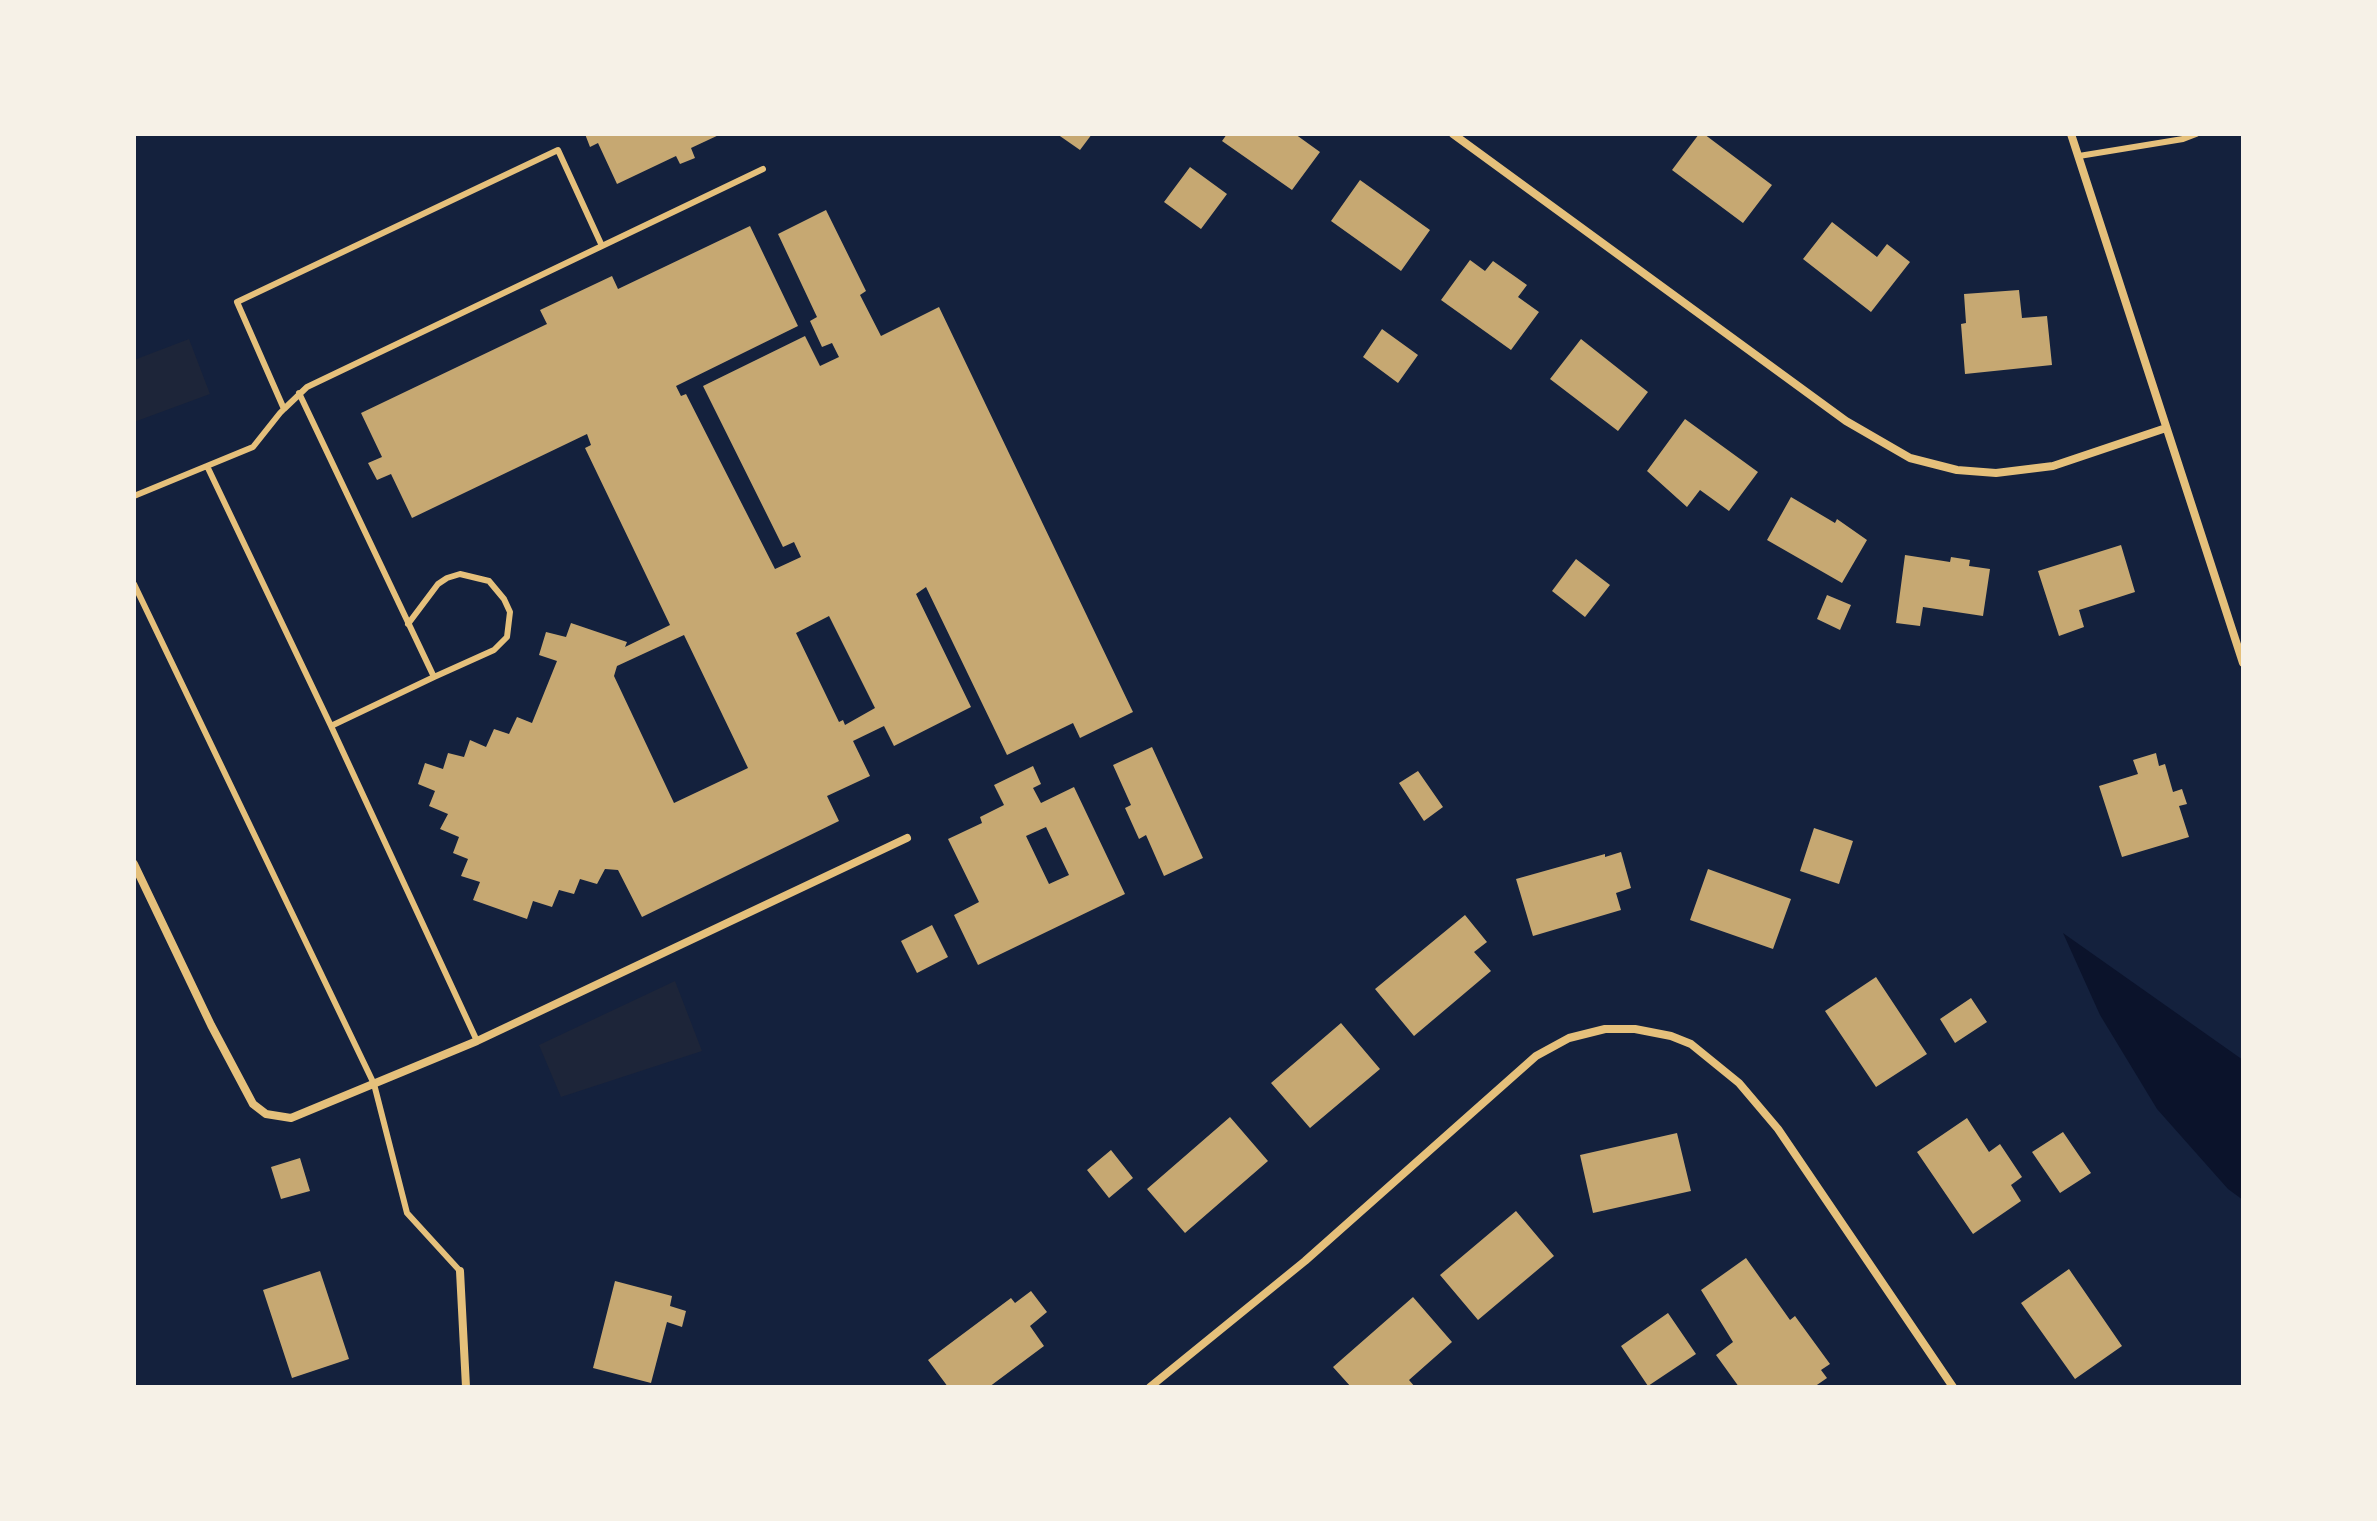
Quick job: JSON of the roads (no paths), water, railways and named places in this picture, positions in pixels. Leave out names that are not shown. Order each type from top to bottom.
[{"type":"street","points":[[1453,134],[1846,421],[1910,458],[1957,470],[1996,473],[2053,466],[2166,428]]},
{"type":"street","points":[[2071,134],[2243,663]]},
{"type":"street","points":[[134,864],[211,1025],[253,1104],[266,1114],[291,1118],[477,1041],[907,838]]},
{"type":"street","points":[[1150,1387],[1305,1261],[1536,1056],[1569,1038],[1605,1029],[1635,1029],[1671,1036],[1691,1044],[1739,1083],[1778,1129],[1953,1387]]},
{"type":"street","points":[[460,1271],[466,1387]]},
{"type":"lane","points":[[2079,156],[2183,139],[2196,134]]},
{"type":"lane","points":[[284,409],[237,302],[558,150],[602,246]]},
{"type":"lane","points":[[134,496],[253,447],[307,387],[763,169]]},
{"type":"lane","points":[[299,393],[434,677]]},
{"type":"lane","points":[[207,466],[477,1041]]},
{"type":"lane","points":[[331,726],[494,650],[507,637],[510,612],[489,581],[460,574],[438,584],[408,624]]},
{"type":"lane","points":[[134,584],[374,1084],[407,1213],[460,1271]]}]
